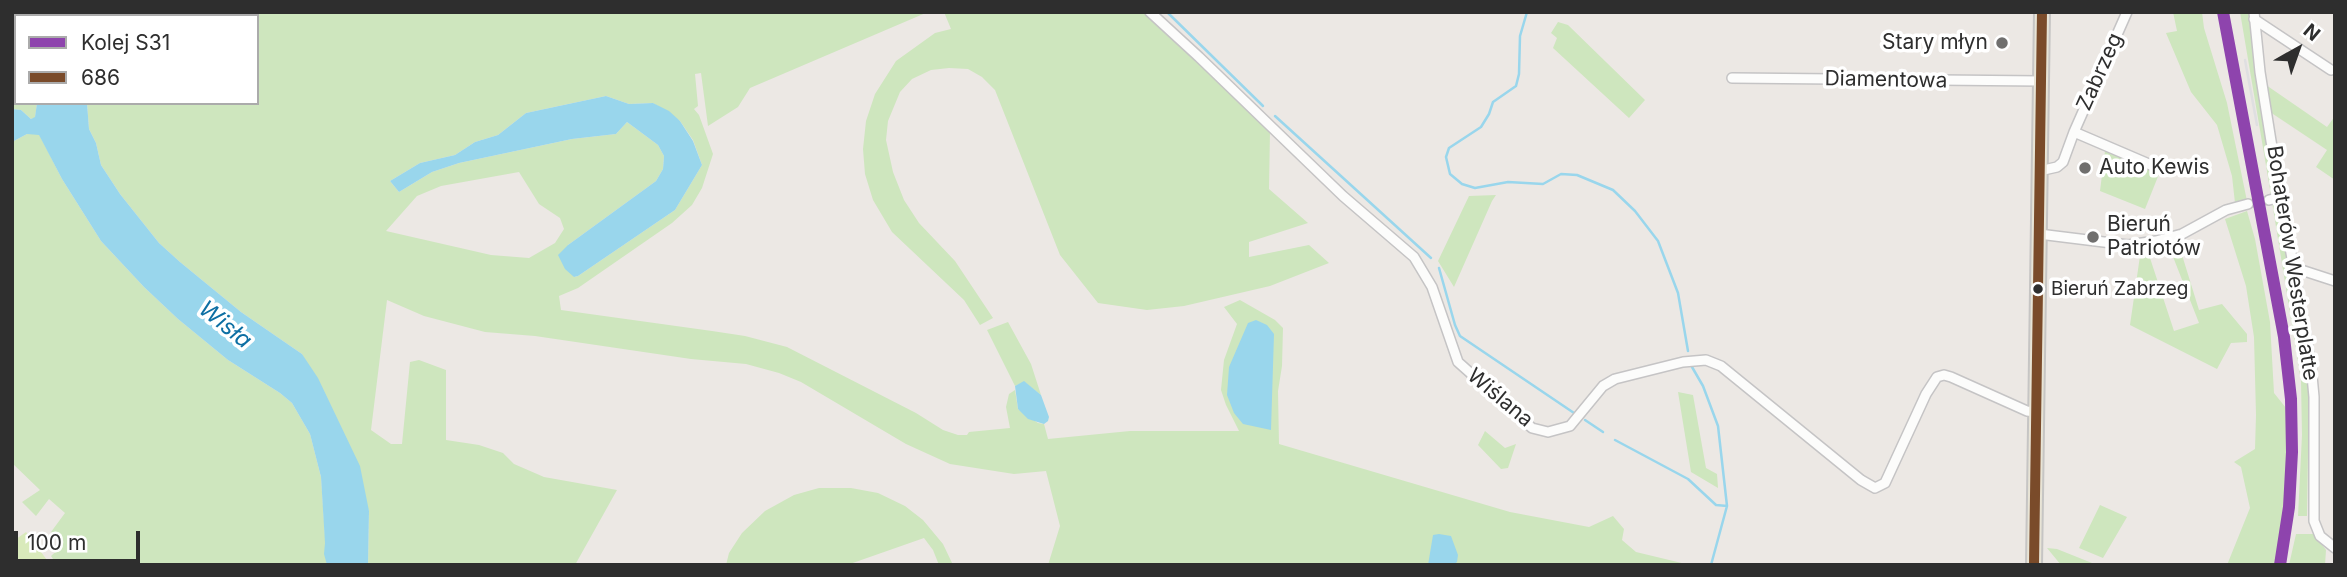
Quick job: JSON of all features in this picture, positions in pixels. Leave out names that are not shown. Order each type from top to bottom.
[{"type":"main road","points":[[2034,565],[2042,12]]},
{"type":"street","name":"Wiślana","points":[[1150,12],[1334,187],[1414,257],[1432,287],[1458,362],[1532,428],[1548,432],[1570,426],[1603,386],[1615,379],[1698,359],[1706,360],[1721,366],[1851,472],[1875,488],[1885,483],[1926,394],[1937,377],[1944,375],[2027,411],[2036,412]]},
{"type":"street","name":"Zabrzeg","points":[[2039,171],[2049,171],[2063,162],[2127,12]]},
{"type":"street","points":[[2254,16],[2331,70]]},
{"type":"street","name":"Bohaterów Westerplatte","points":[[2254,16],[2260,72],[2309,351],[2313,386],[2314,521],[2320,536],[2335,548]]},
{"type":"street","name":"Diamentowa","points":[[1732,78],[2041,82]]},
{"type":"street","name":"Zabrzeg","points":[[2074,132],[2158,168]]},
{"type":"street","points":[[2269,200],[2281,197]]},
{"type":"street","points":[[2039,234],[2129,245],[2177,236],[2226,210],[2248,204]]},
{"type":"street","points":[[2295,268],[2335,281]]},
{"type":"green space","points":[[80,12],[928,12],[750,88],[738,107],[708,126],[701,73],[695,74],[698,106],[694,109],[699,115],[713,154],[702,188],[692,205],[672,223],[578,288],[559,296],[561,310],[745,336],[787,347],[916,413],[943,430],[958,435],[1010,428],[1006,407],[1009,394],[1015,390],[1018,409],[1038,423],[1044,424],[1048,439],[1130,431],[1239,431],[1221,390],[1224,360],[1237,324],[1224,307],[1240,300],[1275,320],[1283,328],[1278,391],[1279,444],[1510,512],[1589,527],[1613,516],[1624,529],[1622,540],[1636,552],[1690,565],[1048,565],[1060,526],[1046,471],[1014,474],[950,464],[906,444],[801,382],[746,364],[691,359],[535,336],[485,332],[424,316],[387,300],[371,430],[391,444],[402,444],[410,362],[419,360],[446,370],[446,440],[479,445],[503,453],[514,464],[544,477],[617,490],[575,565],[368,565],[369,511],[302,354],[241,312],[159,243],[101,165],[96,143],[89,129],[87,105],[259,105],[259,14]],"holes":[[[606,96],[629,104],[653,103],[680,121],[693,140],[702,165],[675,210],[578,276],[574,277],[568,245],[656,181],[663,169],[664,156],[658,145],[627,122],[616,134],[572,139],[459,163],[432,172],[399,192],[390,181],[420,163],[455,155],[475,142],[498,135],[526,113]],[[519,172],[539,204],[560,218],[564,229],[555,243],[529,258],[491,255],[386,231],[417,196],[441,186]]]},
{"type":"green space","points":[[944,12],[1145,12],[1270,131],[1269,189],[1308,223],[1249,242],[1249,257],[1309,245],[1329,263],[1270,286],[1184,306],[1147,310],[1098,303],[1060,255],[995,90],[982,77],[968,69],[931,70],[912,79],[900,92],[888,121],[886,140],[893,172],[904,200],[919,223],[955,261],[993,318],[980,325],[964,300],[892,232],[873,200],[865,174],[863,149],[866,121],[875,94],[896,61],[935,33],[951,29]]},
{"type":"green space","points":[[2173,12],[2202,12],[2204,28],[2227,103],[2247,201],[2235,203],[2232,176],[2217,125],[2191,92],[2166,33],[2177,31]]},
{"type":"green space","points":[[2240,12],[2250,12],[2276,190],[2271,195]]},
{"type":"green space","points":[[1558,22],[1568,25],[1645,100],[1629,118],[1553,48],[1557,38],[1551,33]]},
{"type":"green space","points":[[14,42],[14,105],[37,105],[35,118],[31,119],[21,110],[12,109]]},
{"type":"green space","points":[[2266,85],[2327,127],[2335,116],[2335,180],[2316,167],[2327,150],[2270,112]]},
{"type":"green space","points":[[27,134],[39,134],[62,179],[101,241],[144,287],[228,360],[292,403],[310,434],[321,477],[327,565],[57,565],[51,556],[62,546],[51,532],[65,513],[49,499],[36,516],[22,502],[40,490],[12,463],[12,142]]},
{"type":"green space","points":[[2105,151],[2159,174],[2145,209],[2100,191]]},
{"type":"green space","points":[[1496,195],[1454,287],[1438,261],[1469,196]]},
{"type":"green space","points":[[2272,202],[2275,202],[2278,208],[2309,386],[2307,516],[2298,516],[2302,435],[2301,381]]},
{"type":"green space","points":[[2247,211],[2255,239],[2270,322],[2274,393],[2286,408],[2288,449],[2285,507],[2276,565],[2227,565],[2250,508],[2241,467],[2234,462],[2255,449],[2256,415],[2254,337],[2246,286],[2225,219]]},
{"type":"green space","points":[[2178,242],[2199,310],[2222,304],[2247,334],[2247,342],[2231,343],[2217,369],[2130,325],[2141,249],[2145,248],[2174,331],[2199,323],[2168,244]]},
{"type":"green space","points":[[1008,322],[1031,364],[1041,395],[1024,382],[1015,386],[987,330]]},
{"type":"green space","points":[[1678,392],[1693,395],[1706,468],[1717,474],[1718,488],[1691,472]]},
{"type":"green space","points":[[1485,431],[1505,448],[1516,444],[1508,468],[1501,469],[1478,445]]},
{"type":"green space","points":[[819,488],[851,488],[878,493],[905,506],[923,520],[943,544],[953,565],[939,565],[924,538],[847,565],[726,565],[729,553],[742,533],[765,511],[794,495]]},
{"type":"green space","points":[[2100,505],[2127,517],[2103,558],[2079,548]]},
{"type":"green space","points":[[26,532],[49,565],[12,565],[12,542]]},
{"type":"green space","points":[[2296,534],[2314,534],[2326,550],[2325,565],[2289,565]]},
{"type":"green space","points":[[2047,548],[2057,549],[2097,565],[2061,565]]},
{"type":"water","points":[[606,96],[629,104],[653,103],[669,111],[680,121],[693,141],[702,165],[675,210],[578,276],[574,277],[565,269],[558,255],[656,181],[663,169],[664,156],[658,145],[627,122],[616,134],[572,139],[459,163],[432,172],[399,192],[390,181],[420,163],[455,155],[475,142],[498,135],[526,113]]},
{"type":"water","name":"Wisła","points":[[37,105],[87,105],[89,129],[96,143],[101,165],[159,243],[241,312],[302,354],[318,378],[360,466],[369,511],[368,565],[327,565],[324,554],[321,477],[310,434],[292,403],[228,360],[144,287],[101,241],[62,179],[39,135],[27,134],[12,142],[12,109],[21,110],[31,119],[35,117]]},
{"type":"water","points":[[1256,320],[1267,325],[1274,334],[1271,430],[1243,424],[1234,413],[1227,395],[1229,367],[1248,323]]},
{"type":"water","points":[[1024,381],[1041,395],[1049,417],[1044,424],[1028,419],[1018,409],[1015,386]]},
{"type":"water","points":[[1433,535],[1451,536],[1458,555],[1457,562],[1453,565],[1428,565]]},
{"type":"waterway","points":[[1167,12],[1263,106]]},
{"type":"waterway","points":[[1527,12],[1520,36],[1516,86],[1493,102],[1481,127],[1449,148],[1446,157],[1450,174],[1462,184],[1475,188],[1508,182],[1543,184],[1561,174],[1577,175],[1613,190],[1635,211],[1658,241],[1678,293],[1688,351]]},
{"type":"waterway","points":[[1275,116],[1431,258]]},
{"type":"waterway","points":[[1439,268],[1460,336],[1574,413]]},
{"type":"waterway","points":[[1692,367],[1703,386],[1718,426],[1727,506],[1711,565]]},
{"type":"waterway","points":[[1585,420],[1603,432]]},
{"type":"waterway","points":[[1615,440],[1688,479],[1716,505],[1727,506]]},
{"type":"tunnel","points":[[2248,204],[2269,200]]},
{"type":"railway","points":[[2245,60],[2257,125]]},
{"type":"rail line","name":"S31","points":[[2223,12],[2284,337],[2291,399],[2289,507],[2280,565]]},
{"type":"transit line","name":"686","points":[[2034,565],[2042,12]]},
{"type":"place","name":"Stary młyn","points":[[2002,43]]},
{"type":"place","name":"Auto Kewis","points":[[2085,168]]},
{"type":"place","name":"Bieruń Patriotów","points":[[2093,237]]},
{"type":"place","name":"Bieruń Zabrzeg","points":[[2038,289]]}]
